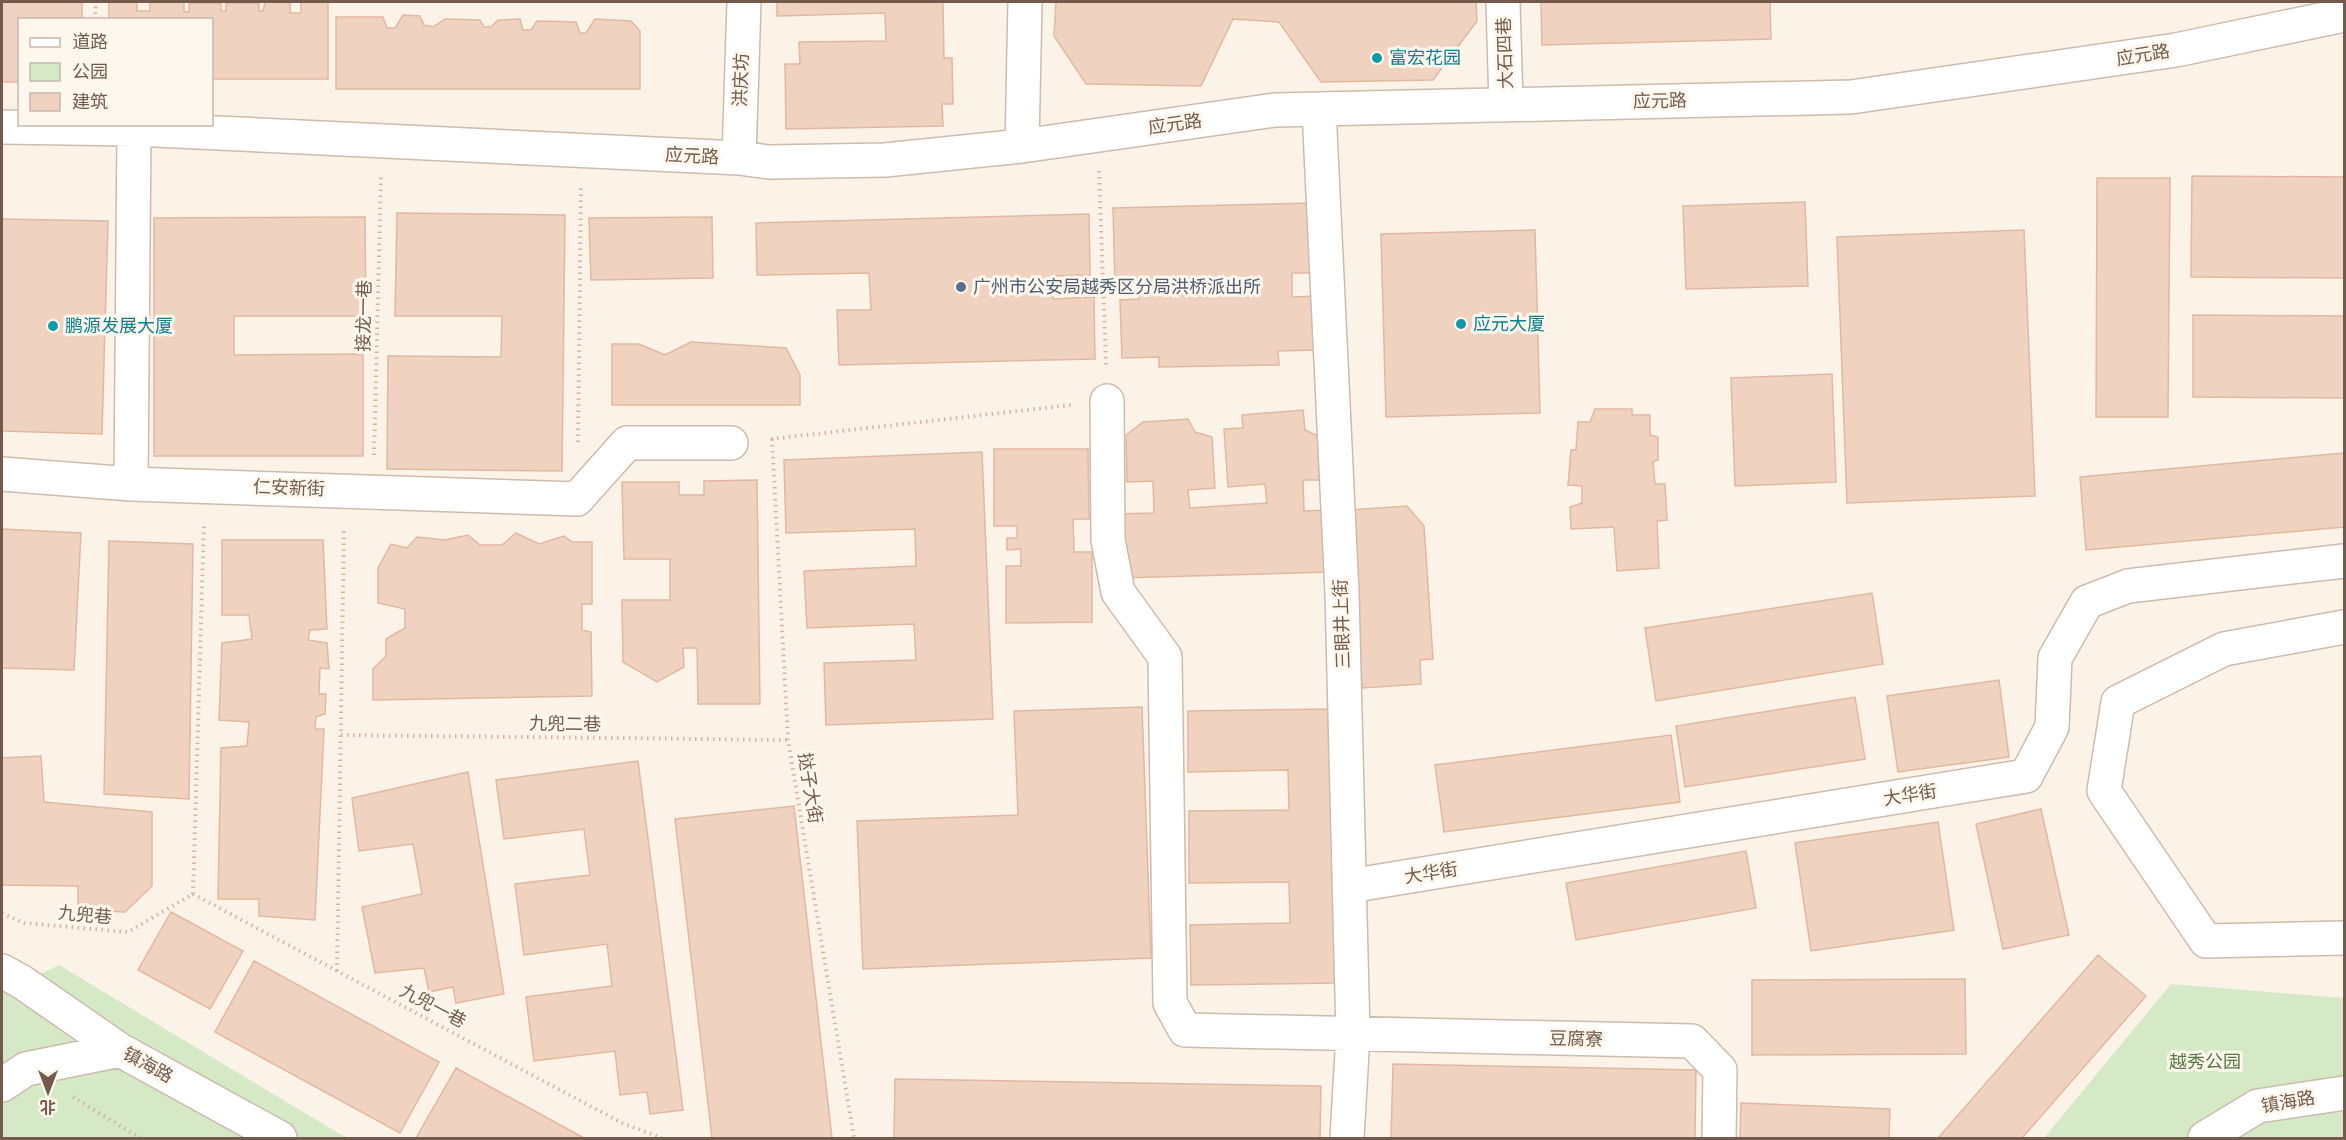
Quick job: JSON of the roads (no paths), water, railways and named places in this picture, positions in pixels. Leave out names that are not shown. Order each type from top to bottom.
[{"type":"street","name":"洪庆坊","points":[[739,158],[744,2]]},
{"type":"street","points":[[1023,146],[1025,2]]},
{"type":"street","name":"大石四巷","points":[[1503,2],[1506,105]]},
{"type":"street","name":"应元路","points":[[2,127],[134,129],[739,158],[769,162],[885,160],[1023,146],[1275,110],[1851,97],[2176,50],[2344,15]]},
{"type":"street","name":"三眼井上街","points":[[1319,109],[1341,581],[1353,1035],[1347,1138]]},
{"type":"street","points":[[131,484],[134,129]]},
{"type":"street","name":"豆腐寮","points":[[1107,401],[1108,540],[1118,592],[1165,657],[1170,1003],[1185,1030],[1692,1041],[1720,1070],[1719,1138]]},
{"type":"street","name":"仁安新街","points":[[2,474],[131,484],[577,499],[627,443],[732,443]]},
{"type":"street","name":"大华街","points":[[1349,886],[2026,776],[2052,727],[2055,658],[2087,602],[2128,586],[2344,561]]},
{"type":"street","points":[[2344,627],[2224,649],[2118,702],[2104,791],[2206,941],[2344,938]]},
{"type":"street","name":"镇海路","points":[[12,977],[120,1050],[280,1138]]},
{"type":"street","points":[[14,1077],[120,1050]]},
{"type":"street","name":"镇海路","points":[[2205,1138],[2258,1106],[2344,1093]]},
{"type":"place","name":"富宏花园","points":[[1377,58]]},
{"type":"place","name":"广州市公安局越秀区分局洪桥派出所","points":[[961,287]]},
{"type":"place","name":"应元大厦","points":[[1461,324]]},
{"type":"place","name":"鹏源发展大厦","points":[[53,326]]},
{"type":"park label","name":"越秀公园","points":[[2205,1062]]}]
